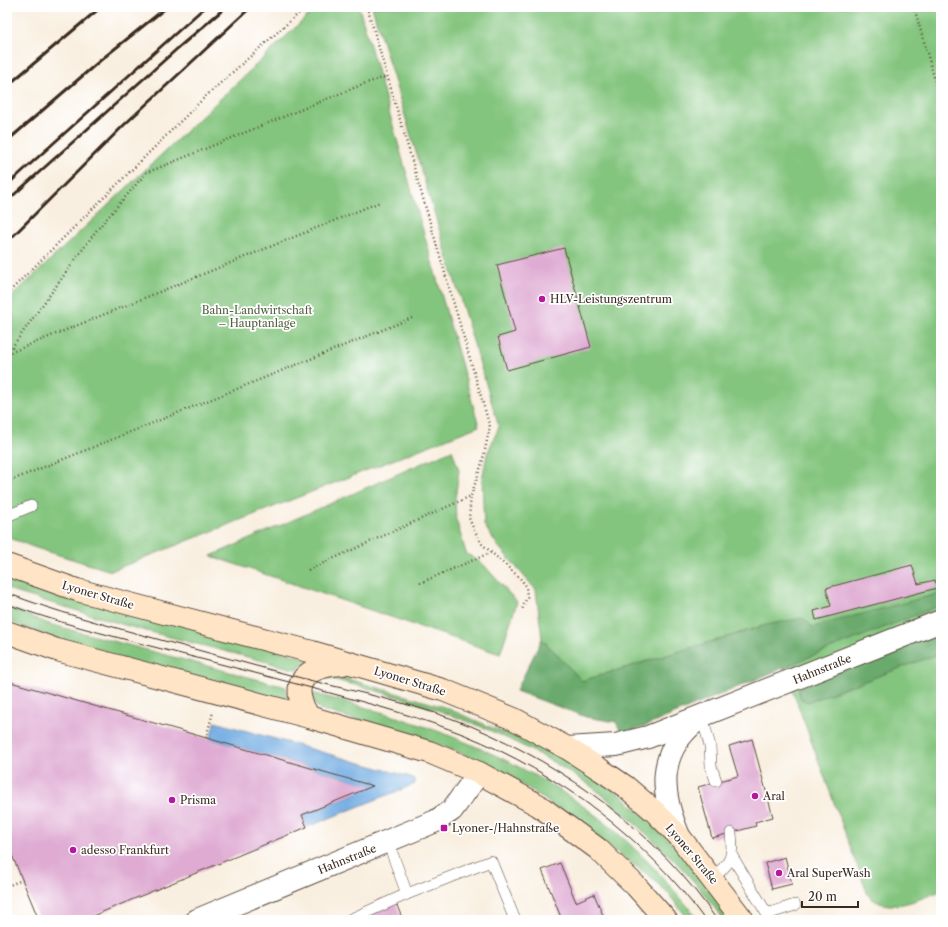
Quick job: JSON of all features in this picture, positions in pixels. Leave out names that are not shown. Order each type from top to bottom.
[{"type":"main road","name":"Lyoner Straße","points":[[7,565],[77,590],[443,690],[514,719],[566,748],[626,787],[654,811],[679,836],[743,920]]},
{"type":"main road","points":[[7,632],[57,650],[309,717],[429,752],[479,773],[538,805],[598,849],[636,886],[666,920]]},
{"type":"main road","points":[[309,717],[302,705],[300,697],[301,685],[309,672],[327,665],[348,663]]},
{"type":"street","name":"Hahnstraße","points":[[566,748],[624,743],[648,737],[941,621]]},
{"type":"street","name":"Hahnstraße","points":[[679,836],[666,799],[664,778],[666,766],[680,736],[702,716]]},
{"type":"street","name":"Hahnstraße","points":[[197,920],[436,821],[447,814],[460,800],[479,773]]},
{"type":"lane","points":[[7,516],[31,506]]},
{"type":"lane","points":[[702,716],[710,746],[711,766],[716,782]]},
{"type":"lane","points":[[712,879],[728,865],[732,856],[731,833]]},
{"type":"lane","points":[[388,842],[407,894]]},
{"type":"lane","points":[[732,856],[767,914],[795,905]]},
{"type":"lane","points":[[349,920],[407,894],[490,861],[515,920]]},
{"type":"path","points":[[7,294],[208,94],[306,7]]},
{"type":"path","points":[[367,7],[386,77],[490,427],[482,463],[471,496],[469,518],[482,544],[520,578],[526,586],[527,597],[522,610]]},
{"type":"path","points":[[914,7],[941,102]]},
{"type":"path","points":[[7,354],[96,231],[146,173],[366,83],[386,77]]},
{"type":"path","points":[[7,354],[380,202]]},
{"type":"path","points":[[7,482],[412,318]]},
{"type":"path","points":[[308,570],[471,496]]},
{"type":"path","points":[[420,583],[492,552]]},
{"type":"path","points":[[206,738],[213,712]]},
{"type":"path","points":[[7,886],[22,880]]},
{"type":"green space","name":"Bahn-Landwirtschaft – Hauptanlage","points":[[317,7],[359,7],[479,426],[111,571],[36,548],[7,537],[7,301]]},
{"type":"green space","points":[[372,7],[941,7],[941,891],[903,904],[894,905],[876,901],[868,895],[795,697],[766,625],[582,681],[542,639],[536,590],[498,546],[484,525],[482,479],[487,454],[499,427]]},
{"type":"green space","points":[[452,450],[459,470],[455,500],[456,519],[466,553],[482,563],[517,602],[500,654],[211,556]]},
{"type":"green space","points":[[7,576],[320,662],[302,665],[298,670],[135,628],[18,593],[7,588]]},
{"type":"green space","points":[[941,593],[941,605],[802,660],[641,728],[621,732],[616,722],[586,717],[516,691],[542,639],[582,681],[766,625],[803,618],[813,627]]},
{"type":"green space","points":[[7,607],[49,624],[286,687],[289,702],[146,667],[76,646],[7,620]]},
{"type":"green space","points":[[941,629],[941,653],[808,702],[801,699],[798,689]]},
{"type":"green space","points":[[334,675],[444,707],[500,731],[537,740],[621,795],[674,845],[732,920],[723,920],[686,873],[615,805],[593,787],[555,763],[492,731],[459,718],[392,695],[323,677]]},
{"type":"green space","points":[[312,693],[400,718],[443,733],[485,750],[525,770],[564,793],[601,820],[636,850],[669,884],[699,920],[689,920],[670,896],[652,878],[533,791],[494,769],[458,752],[415,736],[321,710],[315,705]]},
{"type":"water","points":[[215,722],[414,778],[415,784],[307,827],[302,815],[372,786],[210,739]]},
{"type":"building","name":"HLV-Leistungszentrum","points":[[564,248],[591,347],[507,370],[498,337],[515,332],[497,265]]},
{"type":"building","points":[[912,565],[918,584],[935,580],[937,588],[816,620],[814,611],[831,606],[826,588]]},
{"type":"building","name":"Prisma","points":[[7,681],[373,786],[302,815],[307,827],[83,920],[39,920],[7,843]]},
{"type":"building","points":[[752,739],[773,817],[755,822],[756,826],[712,838],[698,787],[738,776],[729,746]]},
{"type":"building","name":"Aral SuperWash","points":[[785,857],[792,884],[772,889],[765,863]]},
{"type":"building","points":[[560,863],[576,902],[594,894],[605,920],[562,920],[542,870]]},
{"type":"building","points":[[395,901],[403,920],[360,920]]},
{"type":"tram line","points":[[7,593],[100,623],[286,674],[430,711],[471,726],[506,742],[575,782],[639,831],[694,889],[717,920]]},
{"type":"tram line","points":[[7,604],[80,627],[398,712],[465,735],[500,750],[533,768],[566,789],[598,811],[628,835],[682,890],[705,920]]},
{"type":"railway","points":[[7,86],[101,7]]},
{"type":"railway","points":[[7,141],[102,59],[167,7]]},
{"type":"railway","points":[[7,185],[205,7]]},
{"type":"railway","points":[[7,201],[226,7]]},
{"type":"railway","points":[[7,242],[124,125],[251,7]]},
{"type":"place","name":"HLV-Leistungszentrum","points":[[542,299]]},
{"type":"place","name":"Aral","points":[[755,796]]},
{"type":"place","name":"Prisma","points":[[172,800]]},
{"type":"place","name":"Lyoner-/Hahnstraße","points":[[444,828]]},
{"type":"place","name":"adesso Frankfurt","points":[[73,850]]},
{"type":"place","name":"Aral SuperWash","points":[[779,873]]}]
